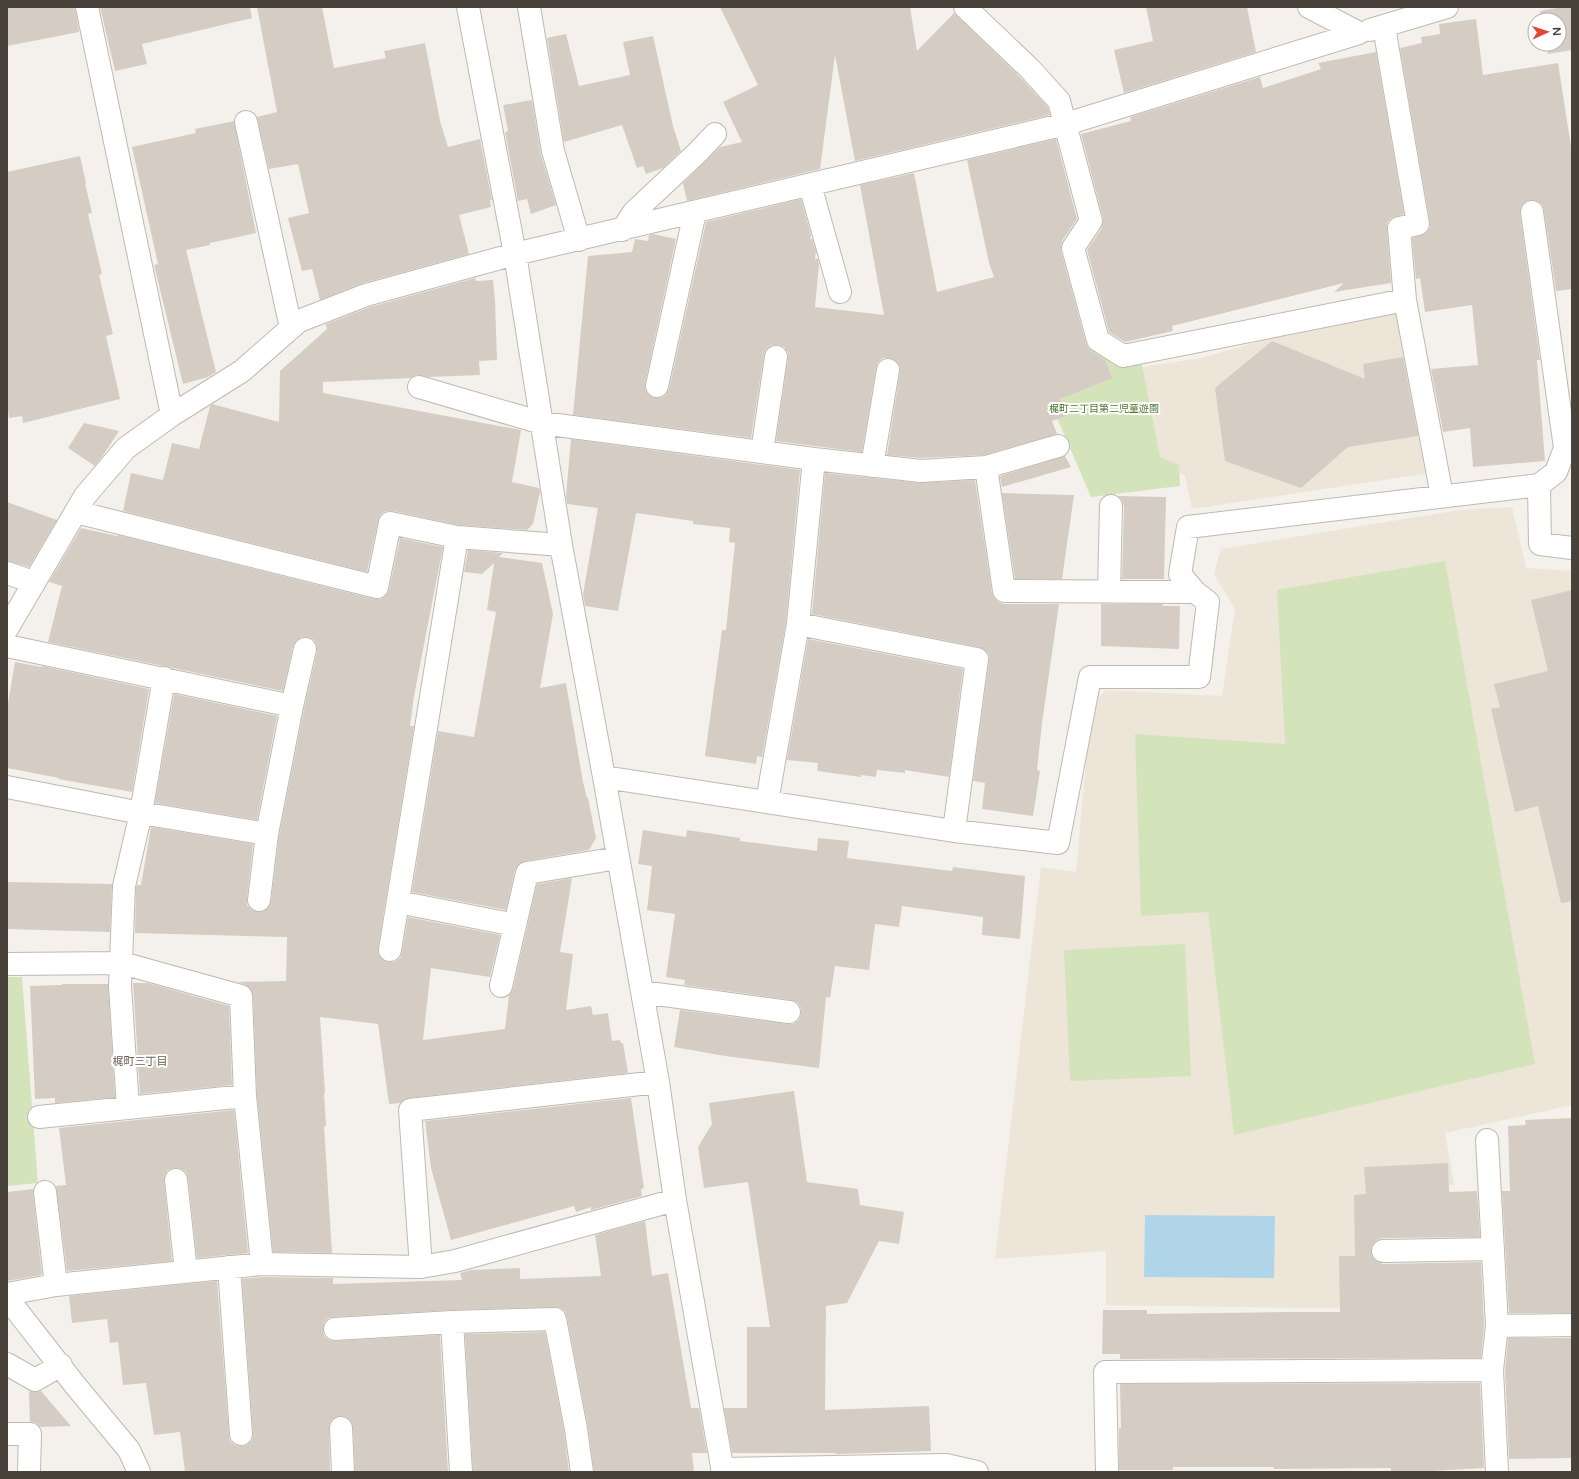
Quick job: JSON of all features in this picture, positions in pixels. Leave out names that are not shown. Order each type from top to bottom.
[{"type":"street","points":[[87,7],[172,415]]},
{"type":"street","points":[[468,7],[515,254],[561,545],[658,1082],[675,1200],[722,1471],[946,1465],[977,1472]]},
{"type":"street","points":[[529,7],[553,151],[579,240]]},
{"type":"street","points":[[965,7],[1030,69],[1059,101],[1091,221],[1073,248],[1098,340],[1123,356],[1405,300]]},
{"type":"street","points":[[1309,7],[1359,33]]},
{"type":"street","points":[[7,629],[33,582],[85,496],[126,448],[172,415],[242,371],[299,321],[366,295],[515,254],[622,230],[1066,124],[1447,7]]},
{"type":"street","points":[[1384,27],[1418,224],[1399,228],[1405,300],[1442,496]]},
{"type":"street","points":[[246,122],[291,328]]},
{"type":"street","points":[[622,230],[634,212],[715,134]]},
{"type":"street","points":[[810,185],[840,292]]},
{"type":"street","points":[[657,386],[695,212]]},
{"type":"street","points":[[604,777],[954,832],[1058,843],[1090,677],[1199,677],[1208,602],[1195,592],[1180,574],[1188,527],[1539,484],[1556,472],[1568,440],[1532,212]]},
{"type":"street","points":[[762,452],[776,357]]},
{"type":"street","points":[[872,466],[888,370]]},
{"type":"street","points":[[419,387],[542,423],[921,472],[986,467],[1058,446]]},
{"type":"street","points":[[767,802],[798,624],[814,459]]},
{"type":"street","points":[[986,467],[1004,591],[1195,592]]},
{"type":"street","points":[[1539,484],[1540,544],[1572,548]]},
{"type":"street","points":[[1109,591],[1111,506]]},
{"type":"street","points":[[76,512],[377,587],[390,522],[457,536],[561,545]]},
{"type":"street","points":[[390,950],[457,536]]},
{"type":"street","points":[[7,573],[33,582]]},
{"type":"street","points":[[798,624],[977,659],[954,832]]},
{"type":"street","points":[[7,646],[292,706]]},
{"type":"street","points":[[259,900],[267,834],[292,706],[305,649]]},
{"type":"street","points":[[128,1108],[120,986],[124,886],[141,813],[164,678]]},
{"type":"street","points":[[7,787],[141,813],[267,834]]},
{"type":"street","points":[[501,986],[527,873],[618,858]]},
{"type":"street","points":[[398,902],[515,925]]},
{"type":"street","points":[[7,964],[122,963],[241,996],[246,1096],[262,1264]]},
{"type":"street","points":[[642,992],[789,1012]]},
{"type":"street","points":[[421,1267],[410,1110],[658,1082]]},
{"type":"street","points":[[39,1117],[246,1096]]},
{"type":"street","points":[[1487,1140],[1497,1326],[1492,1370],[1497,1472]]},
{"type":"street","points":[[176,1180],[186,1271]]},
{"type":"street","points":[[45,1192],[56,1285]]},
{"type":"street","points":[[7,1294],[56,1285],[262,1264],[421,1267],[455,1261],[675,1200]]},
{"type":"street","points":[[1383,1251],[1493,1249]]},
{"type":"street","points":[[229,1267],[241,1434]]},
{"type":"street","points":[[7,1298],[75,1385],[129,1450],[138,1472]]},
{"type":"street","points":[[334,1329],[452,1322],[555,1319],[576,1429],[582,1472]]},
{"type":"street","points":[[452,1322],[457,1428],[461,1472]]},
{"type":"street","points":[[1497,1326],[1572,1324]]},
{"type":"street","points":[[7,1364],[36,1380],[60,1365]]},
{"type":"street","points":[[1107,1472],[1105,1372],[1492,1370]]},
{"type":"street","points":[[341,1428],[343,1472]]},
{"type":"street","points":[[7,1434],[30,1434],[29,1472]]},
{"type":"shaded area","points":[[1403,310],[1429,473],[1192,509],[1185,476],[1161,462],[1135,368],[1201,358],[1318,325]]},
{"type":"shaded area","points":[[1512,507],[1526,568],[1572,571],[1572,1105],[1445,1133],[1454,1185],[1373,1191],[1380,1309],[1106,1305],[1106,1251],[995,1259],[1041,867],[1076,872],[1091,705],[1106,690],[1222,696],[1235,609],[1214,574],[1221,549],[1460,510]]},
{"type":"green space","name":"梶町二丁目第二児童遊園","points":[[1091,348],[1141,360],[1160,457],[1179,465],[1180,486],[1091,497],[1036,369]]},
{"type":"green space","points":[[1445,561],[1535,1064],[1234,1135],[1208,912],[1141,916],[1135,734],[1285,744],[1277,590]]},
{"type":"green space","points":[[1185,944],[1191,1076],[1070,1081],[1064,950]]},
{"type":"green space","points":[[7,977],[22,977],[38,1183],[7,1186]]},
{"type":"water","points":[[1145,1215],[1275,1216],[1274,1278],[1144,1277]]},
{"type":"building","points":[[7,7],[75,7],[79,32],[7,46]]},
{"type":"building","points":[[100,7],[250,7],[252,18],[142,44],[147,64],[115,71]]},
{"type":"building","points":[[257,7],[322,7],[334,68],[386,58],[384,51],[425,43],[440,121],[448,147],[480,139],[492,200],[490,200],[491,207],[459,215],[469,254],[363,283],[320,300],[312,269],[302,271],[288,218],[309,213],[298,164],[269,169],[257,117],[277,112]]},
{"type":"building","points":[[720,7],[910,7],[917,51],[954,13],[1021,78],[1048,107],[1050,115],[855,161],[835,55],[820,169],[687,201],[683,183],[720,147],[742,142],[723,102],[758,85]]},
{"type":"building","points":[[1146,7],[1247,7],[1256,52],[1124,93],[1114,50],[1153,41]]},
{"type":"building","points":[[1561,7],[1572,7],[1572,50],[1567,51],[1567,12],[1540,11]]},
{"type":"building","points":[[1476,19],[1483,75],[1558,63],[1572,153],[1572,289],[1556,291],[1542,204],[1531,200],[1525,202],[1521,207],[1520,214],[1540,360],[1537,360],[1545,461],[1473,467],[1470,428],[1443,432],[1431,369],[1478,365],[1472,305],[1425,312],[1420,278],[1416,279],[1412,238],[1426,233],[1430,228],[1430,222],[1400,48],[1422,43],[1421,37],[1440,34],[1439,24]]},
{"type":"building","points":[[566,34],[579,86],[630,75],[623,42],[653,36],[673,126],[681,151],[663,168],[646,174],[643,166],[637,168],[622,125],[564,142],[547,38]]},
{"type":"building","points":[[1376,52],[1404,214],[1391,218],[1387,223],[1391,283],[1334,292],[1344,283],[1172,326],[1173,331],[1125,342],[1109,332],[1087,250],[1102,228],[1103,218],[1081,134],[1131,121],[1130,117],[1260,77],[1263,88],[1321,69],[1318,63]]},
{"type":"building","points":[[1548,52],[1560,52],[1548,54]]},
{"type":"building","points":[[532,100],[541,155],[556,205],[531,214],[527,199],[518,201],[505,132],[508,131],[503,105]]},
{"type":"building","points":[[234,121],[256,233],[186,250],[216,372],[208,377],[183,384],[154,265],[158,264],[132,147],[196,133],[195,129]]},
{"type":"building","points":[[1056,139],[1077,219],[1062,241],[1061,251],[1086,343],[1091,351],[1105,360],[1112,378],[1060,399],[1067,416],[1052,421],[1057,434],[984,455],[921,458],[887,455],[900,366],[896,361],[890,358],[883,358],[878,362],[876,368],[862,452],[776,441],[788,359],[788,353],[784,347],[777,345],[772,345],[766,349],[764,355],[751,438],[573,415],[588,256],[632,252],[635,239],[648,241],[649,235],[653,234],[676,239],[645,384],[645,390],[649,395],[655,398],[660,398],[666,395],[669,389],[706,222],[801,199],[811,235],[810,239],[812,239],[816,251],[815,259],[818,259],[819,265],[815,307],[884,315],[860,185],[914,173],[937,292],[994,277],[989,263],[967,160]]},
{"type":"building","points":[[80,156],[92,213],[88,214],[102,274],[99,275],[113,334],[106,336],[120,399],[23,423],[22,416],[9,418],[7,403],[7,172]]},
{"type":"building","points":[[475,278],[476,281],[493,280],[495,301],[497,360],[479,361],[480,375],[429,377],[416,375],[411,378],[323,382],[323,393],[521,430],[512,482],[539,488],[540,492],[533,524],[527,530],[459,525],[393,511],[386,511],[381,514],[378,521],[367,572],[123,511],[131,473],[163,480],[172,443],[199,449],[210,406],[212,404],[279,422],[280,371],[327,329],[326,324],[370,307]]},
{"type":"building","points":[[1272,341],[1365,379],[1363,364],[1403,357],[1418,436],[1348,447],[1301,488],[1225,461],[1215,388]]},
{"type":"building","points":[[84,423],[119,431],[95,466],[68,448]]},
{"type":"building","points":[[571,439],[800,470],[786,622],[762,757],[757,756],[756,764],[705,756],[722,630],[726,630],[735,543],[729,542],[730,528],[693,524],[693,521],[636,513],[618,611],[585,606],[583,594],[598,508],[567,504],[566,496]]},
{"type":"building","points":[[1065,456],[1071,467],[1002,487],[1000,476]]},
{"type":"building","points":[[825,473],[920,483],[975,480],[994,598],[998,602],[1004,604],[1059,604],[1042,723],[1037,770],[1040,771],[1033,816],[982,809],[985,783],[973,781],[989,661],[989,655],[985,650],[979,647],[812,614]]},
{"type":"building","points":[[1002,493],[1074,495],[1062,579],[1015,579]]},
{"type":"building","points":[[1118,496],[1166,497],[1164,579],[1122,579],[1124,506],[1122,500]]},
{"type":"building","points":[[7,502],[57,520],[29,567],[7,561]]},
{"type":"building","points":[[81,528],[118,535],[374,599],[381,599],[389,590],[400,538],[443,547],[414,696],[410,726],[414,726],[378,954],[382,959],[388,962],[394,962],[400,958],[408,917],[500,935],[490,977],[431,968],[423,1040],[505,1029],[509,995],[513,989],[537,884],[572,878],[560,952],[573,954],[566,1010],[591,1006],[593,1015],[608,1013],[612,1041],[620,1040],[621,1043],[623,1043],[628,1073],[409,1098],[400,1103],[389,1104],[378,1024],[320,1017],[325,1093],[326,1126],[324,1126],[332,1253],[273,1252],[257,1095],[253,996],[250,988],[237,982],[286,981],[287,937],[135,933],[136,888],[137,885],[141,885],[151,827],[253,844],[247,905],[252,910],[258,912],[264,911],[269,907],[271,902],[279,836],[317,646],[314,640],[308,637],[302,637],[296,641],[293,646],[283,691],[48,642],[62,586],[49,582]]},
{"type":"building","points":[[468,550],[503,553],[499,557],[542,563],[553,614],[540,688],[566,683],[583,782],[588,798],[596,838],[589,850],[525,861],[519,864],[515,870],[506,910],[412,892],[438,731],[474,737],[496,612],[487,610],[494,563],[482,574],[464,572]]},
{"type":"building","points":[[1572,590],[1572,901],[1561,903],[1538,806],[1515,812],[1491,709],[1500,707],[1494,684],[1548,671],[1531,600]]},
{"type":"building","points":[[1101,604],[1163,604],[1163,606],[1180,606],[1179,649],[1101,646]]},
{"type":"building","points":[[808,639],[963,669],[949,777],[905,770],[905,773],[877,770],[876,777],[861,775],[861,777],[817,771],[818,763],[787,760]]},
{"type":"building","points":[[15,662],[42,666],[149,689],[132,792],[7,768],[7,709]]},
{"type":"building","points":[[174,694],[277,716],[257,820],[155,803]]},
{"type":"building","points":[[643,830],[686,837],[687,830],[740,838],[740,841],[817,851],[818,838],[849,841],[847,858],[952,871],[953,867],[1025,876],[1020,939],[982,935],[983,917],[902,906],[899,927],[875,924],[869,970],[835,966],[830,998],[826,997],[819,1068],[725,1056],[674,1047],[680,1010],[793,1024],[799,1020],[801,1008],[797,1002],[791,1000],[684,985],[685,980],[666,977],[675,914],[647,910],[652,866],[638,864]]},
{"type":"building","points":[[7,882],[112,884],[110,932],[7,929]]},
{"type":"building","points":[[133,983],[148,983],[229,1006],[232,1085],[140,1094]]},
{"type":"building","points":[[108,984],[115,1097],[55,1103],[55,1098],[35,1099],[30,986]]},
{"type":"building","points":[[794,1091],[807,1182],[858,1189],[860,1205],[904,1212],[899,1244],[879,1241],[847,1303],[826,1306],[825,1410],[929,1406],[931,1451],[836,1454],[732,1453],[724,1408],[747,1408],[747,1327],[770,1327],[748,1182],[704,1188],[698,1147],[712,1124],[709,1103]]},
{"type":"building","points":[[631,1098],[644,1188],[641,1189],[642,1196],[591,1210],[591,1207],[576,1212],[574,1206],[451,1240],[431,1168],[425,1121]]},
{"type":"building","points":[[234,1110],[248,1253],[197,1258],[188,1179],[186,1172],[175,1168],[168,1170],[164,1181],[172,1261],[67,1271],[56,1186],[66,1185],[59,1128]]},
{"type":"building","points":[[1572,1118],[1572,1313],[1509,1313],[1502,1191],[1510,1191],[1508,1126],[1526,1125],[1525,1120]]},
{"type":"building","points":[[1448,1163],[1449,1192],[1477,1191],[1480,1237],[1383,1238],[1377,1240],[1372,1245],[1371,1252],[1372,1257],[1377,1262],[1383,1264],[1481,1262],[1484,1326],[1481,1358],[1120,1359],[1120,1354],[1102,1354],[1103,1310],[1147,1310],[1147,1314],[1340,1312],[1339,1256],[1355,1256],[1354,1195],[1366,1194],[1364,1167]]},
{"type":"building","points":[[33,1189],[42,1275],[7,1281],[7,1192]]},
{"type":"building","points":[[645,1221],[652,1276],[668,1273],[691,1408],[699,1408],[707,1453],[692,1453],[694,1472],[594,1472],[588,1427],[567,1317],[565,1311],[560,1308],[451,1310],[334,1317],[328,1318],[324,1323],[324,1336],[329,1340],[335,1341],[440,1335],[448,1472],[355,1472],[353,1427],[351,1421],[346,1417],[341,1416],[334,1418],[330,1423],[329,1428],[330,1472],[185,1472],[180,1432],[154,1435],[146,1383],[123,1385],[118,1342],[110,1343],[107,1319],[72,1323],[69,1296],[217,1281],[229,1435],[230,1441],[235,1445],[242,1446],[248,1444],[252,1440],[253,1433],[242,1279],[263,1277],[333,1278],[333,1284],[462,1280],[460,1273],[471,1270],[520,1268],[520,1279],[601,1276],[595,1235]]},
{"type":"building","points":[[545,1332],[564,1431],[569,1472],[473,1472],[465,1334]]},
{"type":"building","points":[[1508,1338],[1572,1338],[1572,1458],[1509,1459],[1505,1370]]},
{"type":"building","points":[[1480,1383],[1484,1468],[1431,1471],[1391,1471],[1391,1468],[1274,1469],[1274,1467],[1173,1467],[1173,1470],[1119,1470],[1119,1428],[1121,1428],[1120,1384]]},
{"type":"building","points":[[29,1391],[41,1391],[71,1426],[40,1427],[36,1423],[30,1422]]},
{"type":"district","name":"梶町三丁目","points":[[140,1061]]}]
